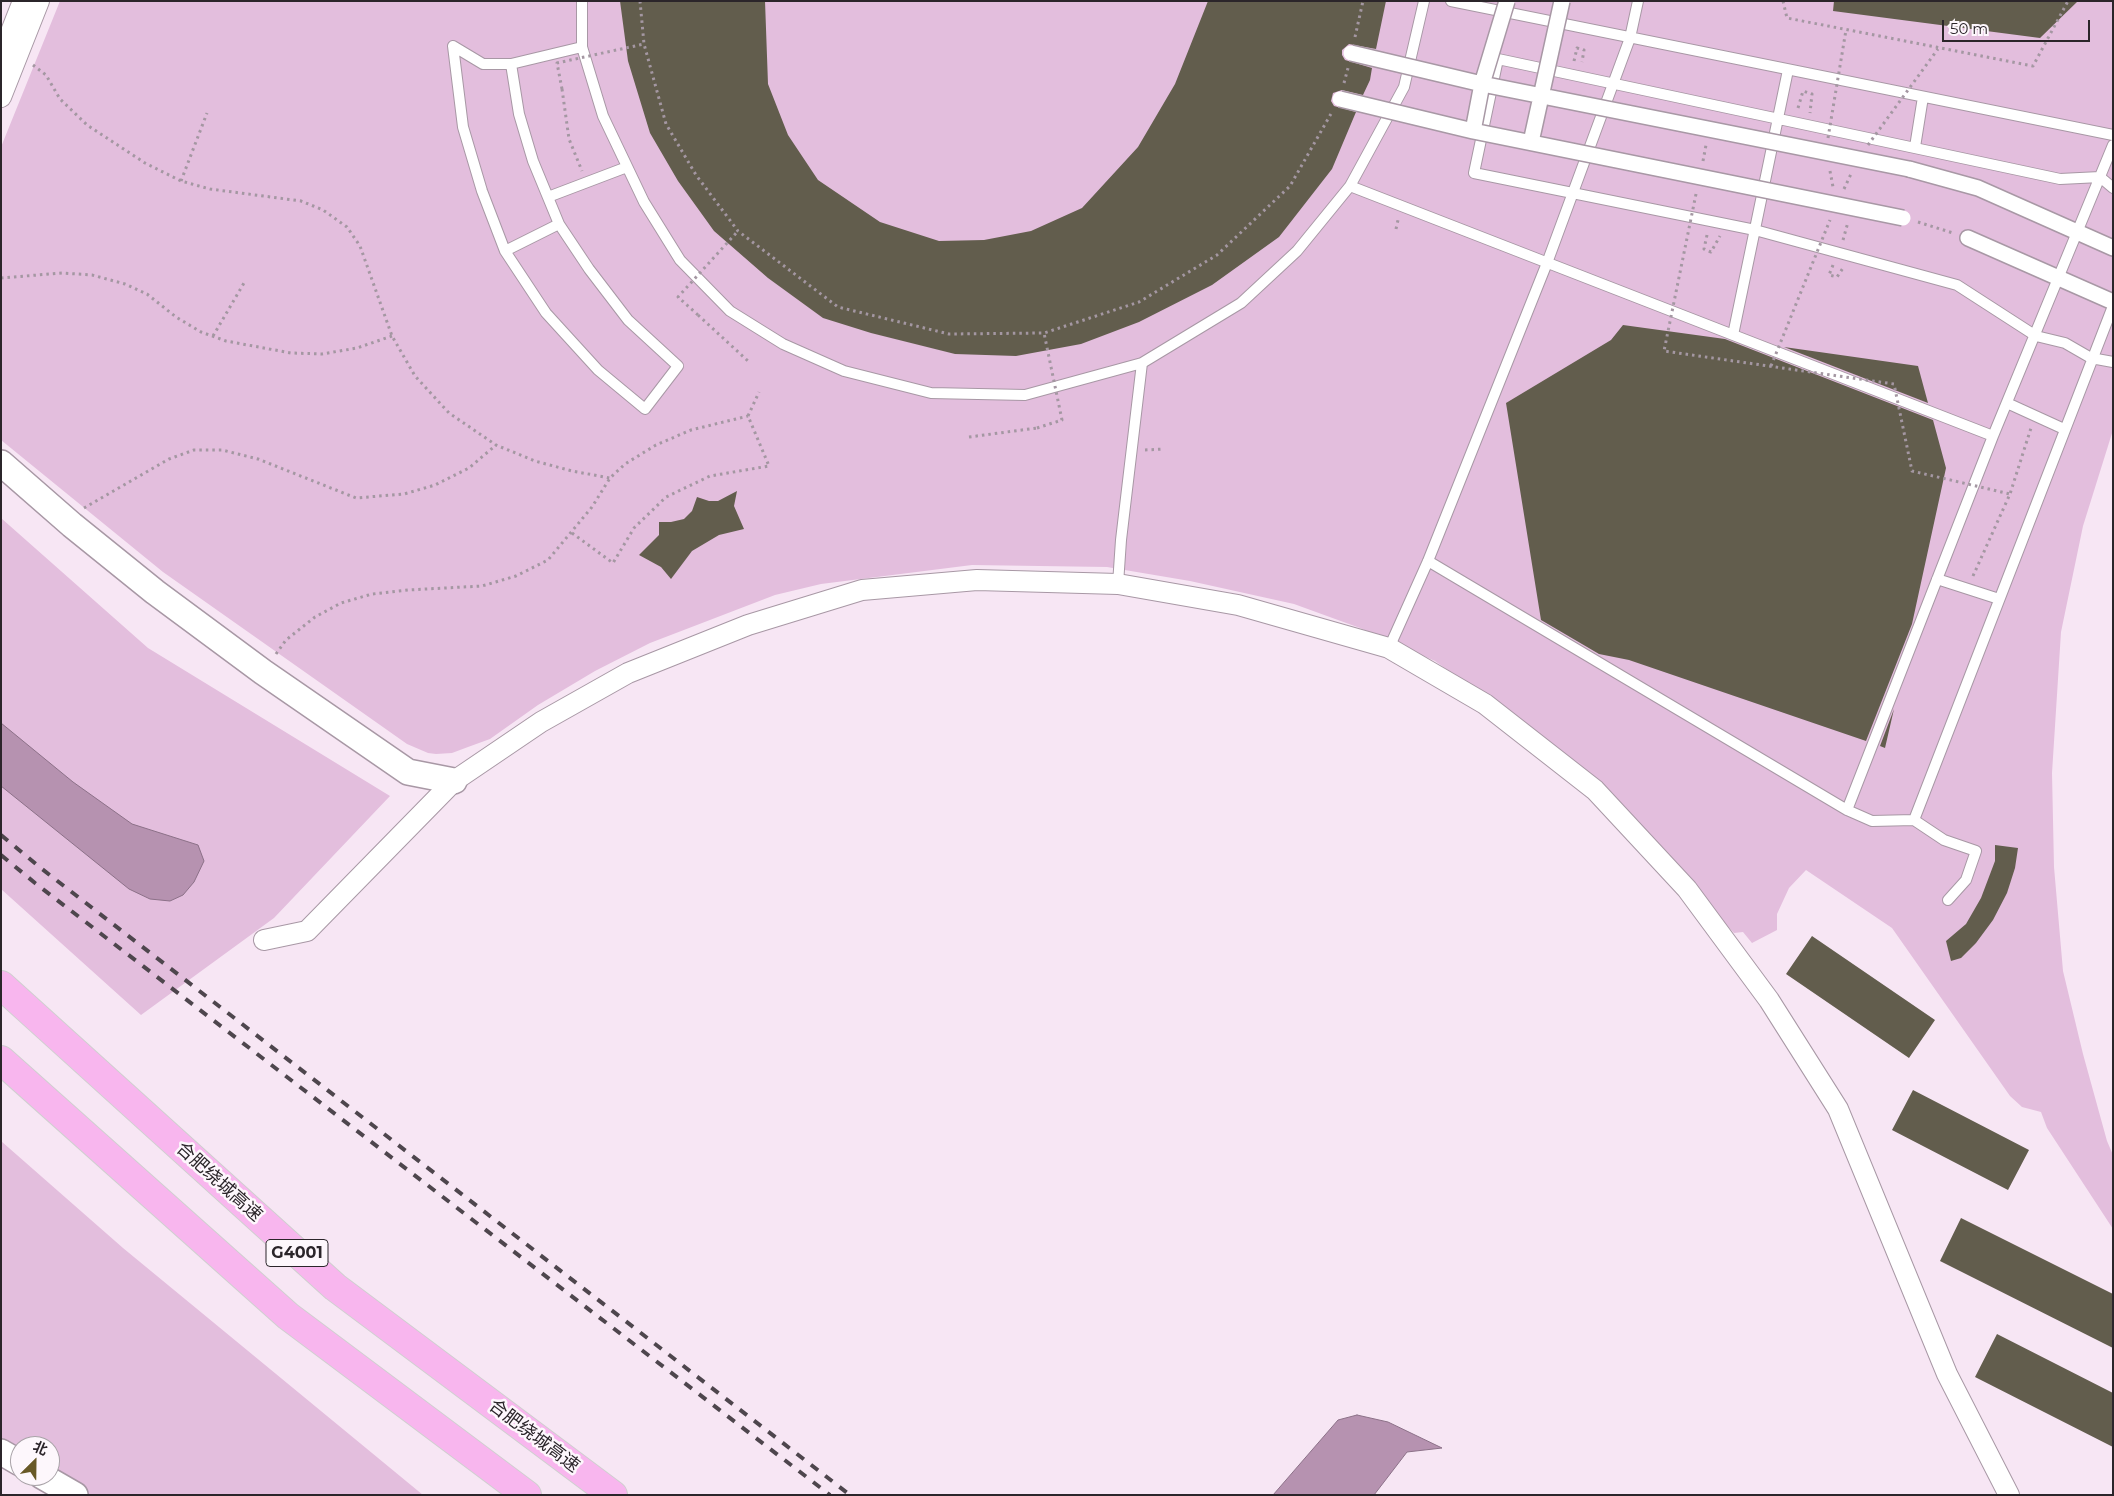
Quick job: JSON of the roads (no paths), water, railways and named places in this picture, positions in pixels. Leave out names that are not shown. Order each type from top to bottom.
[{"type":"highway","name":"合肥绕城高速","points":[[1,985],[335,1288],[613,1495]]},
{"type":"highway","name":"G4001","points":[[1,1060],[288,1316],[527,1495]]},
{"type":"street","points":[[1,97],[23,1]]},
{"type":"street","points":[[10,55],[39,1]]},
{"type":"street","points":[[1473,131],[1482,84],[1508,1]]},
{"type":"street","points":[[1531,142],[1562,1]]},
{"type":"street","points":[[1351,53],[1482,84],[1909,169],[1978,188],[2077,234],[2113,248]]},
{"type":"street","points":[[1340,99],[1473,131],[1903,218]]},
{"type":"street","points":[[1968,238],[2113,302]]},
{"type":"street","points":[[1,463],[65,519],[156,592],[263,672],[408,772],[454,781]]},
{"type":"street","points":[[264,940],[307,931],[454,781],[541,722],[628,673],[748,625],[862,590],[977,580],[1118,584],[1238,605],[1389,648],[1485,704],[1595,790],[1687,889],[1770,1000],[1838,1109],[1947,1374],[2009,1495]]},
{"type":"street","points":[[59,1486],[74,1495]]},
{"type":"lane","points":[[582,1],[582,48],[603,116],[627,167],[644,202],[680,260],[730,311],[784,344],[844,371],[931,393],[1025,395],[1142,364],[1241,303],[1297,251],[1350,186],[1404,87],[1424,1]]},
{"type":"lane","points":[[1450,1],[2113,135]]},
{"type":"lane","points":[[1389,648],[1428,561],[1547,263],[1630,38],[1638,1]]},
{"type":"lane","points":[[511,64],[519,114],[533,161],[559,224],[589,269],[628,320],[678,366],[645,409],[598,370],[546,313],[505,251],[482,191],[463,128],[453,46],[483,64],[511,64],[582,48]]},
{"type":"lane","points":[[2113,188],[2100,177],[2060,179],[1778,117],[1498,59],[1474,173],[1755,230],[1957,286],[2036,336],[2065,343],[2091,358],[2113,362]]},
{"type":"lane","points":[[1733,335],[1788,70]]},
{"type":"lane","points":[[1915,147],[1923,97]]},
{"type":"lane","points":[[1847,810],[1993,436],[2036,336],[2113,145]]},
{"type":"lane","points":[[548,197],[627,167]]},
{"type":"lane","points":[[1350,186],[1993,436]]},
{"type":"lane","points":[[505,251],[559,224]]},
{"type":"lane","points":[[1914,820],[2091,358],[2113,306]]},
{"type":"lane","points":[[1118,584],[1121,540],[1142,364]]},
{"type":"lane","points":[[2007,404],[2064,429]]},
{"type":"lane","points":[[1428,561],[1847,810],[1872,821],[1914,820],[1944,840],[1976,851],[1966,880],[1948,900]]},
{"type":"lane","points":[[1937,579],[1999,598]]},
{"type":"railway","points":[[1,835],[42,869],[850,1495]]},
{"type":"railway","points":[[1,855],[830,1495]]}]
